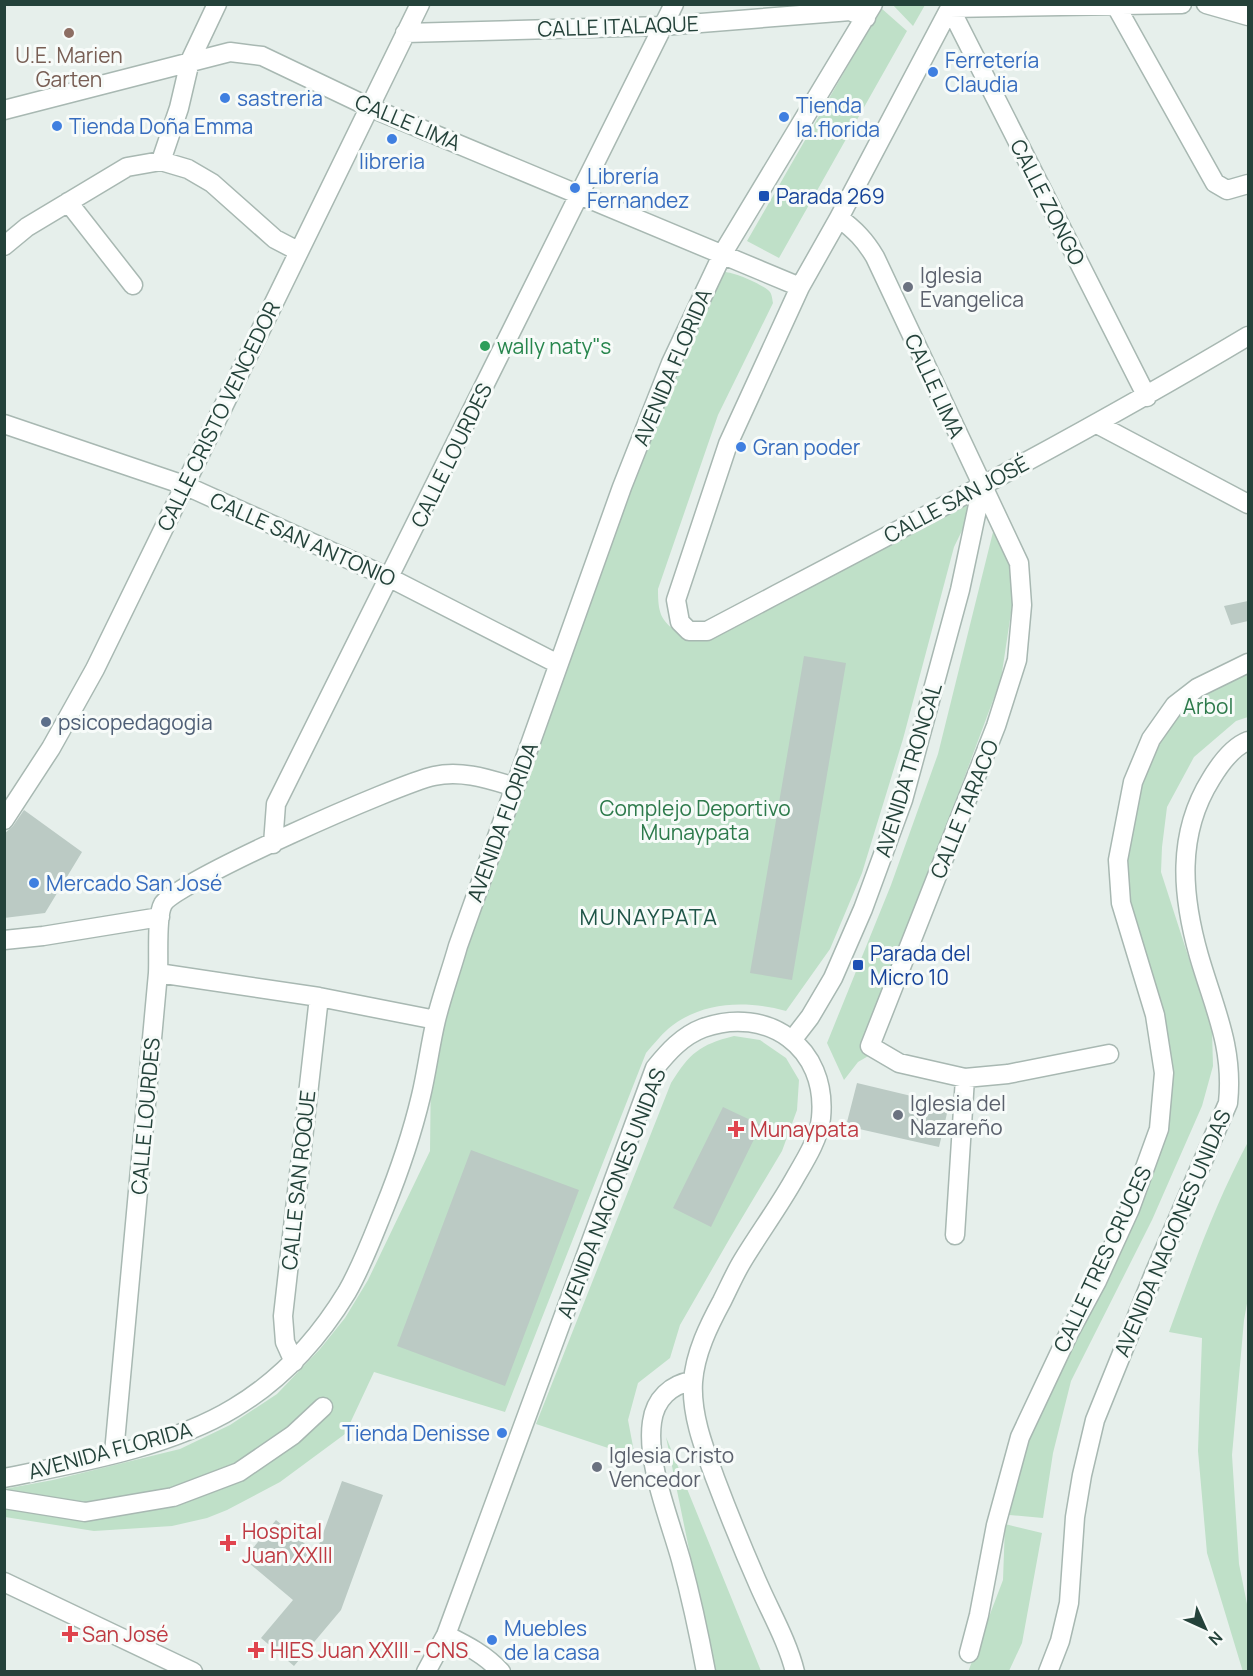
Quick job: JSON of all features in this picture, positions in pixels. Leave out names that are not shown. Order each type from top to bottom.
[{"type":"street","points":[[161,161],[179,108],[190,61],[217,4]]},
{"type":"street","name":"CALLE CRISTO VENCEDOR","points":[[4,820],[51,748],[95,669],[420,4]]},
{"type":"street","name":"CALLE LOURDES","points":[[273,844],[276,804],[674,4]]},
{"type":"street","points":[[800,287],[951,6],[1182,4]]},
{"type":"street","points":[[1206,4],[1248,16]]},
{"type":"street","name":"CALLE ZONGO","points":[[951,6],[1147,397]]},
{"type":"street","points":[[1116,6],[1215,183],[1227,190],[1248,184]]},
{"type":"street","name":"CALLE ITALAQUE","points":[[405,33],[663,26],[869,11]]},
{"type":"street","name":"AVENIDA FLORIDA","points":[[4,1478],[114,1453],[191,1430],[234,1409],[265,1388],[294,1362],[318,1334],[347,1291],[370,1244],[397,1177],[421,1097],[436,1020],[458,946],[558,664],[671,363],[723,253],[869,11]]},
{"type":"street","name":"CALLE LIMA","points":[[4,110],[230,52],[262,57],[369,107],[800,287]]},
{"type":"street","points":[[4,246],[27,227],[128,167],[161,161],[188,169],[212,183],[275,239],[298,251]]},
{"type":"street","points":[[68,202],[133,285]]},
{"type":"street","name":"CALLE LIMA","points":[[839,218],[854,229],[875,257],[1019,563]]},
{"type":"street","name":"CALLE SAN JOSÉ","points":[[800,287],[728,444],[676,600],[680,622],[689,631],[707,630],[982,486],[1147,397],[1248,336]]},
{"type":"street","name":"CALLE SAN ANTONIO","points":[[4,424],[184,485],[390,578],[558,664]]},
{"type":"street","points":[[1097,424],[1248,504]]},
{"type":"street","name":"AVENIDA TRONCAL","points":[[793,1039],[810,1017],[833,978],[863,909],[903,800],[960,590],[982,486]]},
{"type":"street","name":"CALLE TARACO","points":[[965,1078],[899,1064],[870,1046],[996,726],[1017,660],[1022,605],[1019,563]]},
{"type":"street","name":"CALLE TRES CRUCES","points":[[969,1653],[979,1615],[996,1525],[1020,1437],[1130,1209],[1159,1129],[1164,1073],[1155,1014],[1121,903],[1118,860],[1133,782],[1151,740],[1175,705],[1197,688],[1248,663]]},
{"type":"street","name":"AVENIDA NACIONES UNIDAS","points":[[1048,1671],[1060,1641],[1069,1604],[1075,1516],[1095,1420],[1154,1274],[1228,1103],[1230,1080],[1224,1034],[1199,956],[1186,903],[1185,856],[1192,818],[1202,792],[1219,766],[1240,744],[1248,741]]},
{"type":"street","points":[[4,940],[160,917],[163,904],[187,885],[378,796],[435,776],[474,774],[514,787]]},
{"type":"street","name":"CALLE LOURDES","points":[[114,1453],[158,972],[160,917]]},
{"type":"street","points":[[158,972],[319,997],[436,1020]]},
{"type":"street","name":"CALLE SAN ROQUE","points":[[294,1362],[285,1342],[283,1316],[319,997]]},
{"type":"street","name":"AVENIDA NACIONES UNIDAS","points":[[426,1671],[446,1635],[655,1068],[671,1047],[701,1028],[734,1021],[764,1023],[793,1039],[806,1053],[814,1069],[820,1092],[821,1119],[810,1151],[785,1196],[743,1260],[709,1326],[698,1357],[693,1381],[694,1410],[704,1449],[758,1583],[792,1658],[795,1671]]},
{"type":"street","points":[[955,1235],[965,1078],[1008,1074],[1109,1054]]},
{"type":"street","points":[[693,1381],[683,1382],[671,1388],[659,1400],[652,1421],[653,1461],[682,1564],[706,1671]]},
{"type":"street","points":[[4,1499],[85,1512],[173,1497],[239,1472],[293,1434],[323,1407]]},
{"type":"street","points":[[4,1582],[193,1671]]},
{"type":"street","points":[[446,1635],[493,1662],[501,1671]]},
{"type":"green space","points":[[892,4],[925,4],[925,5],[913,26]]},
{"type":"green space","points":[[881,8],[907,31],[779,258],[747,241]]},
{"type":"green space","name":"Complejo Deportivo Munaypata","points":[[724,272],[740,276],[764,287],[772,296],[773,303],[718,415],[658,589],[661,615],[668,624],[679,633],[977,500],[954,547],[903,739],[862,873],[830,949],[786,1011],[740,1004],[709,1008],[681,1020],[665,1032],[646,1053],[505,1412],[374,1372],[345,1434],[280,1482],[207,1518],[172,1526],[94,1531],[5,1517],[4,1489],[53,1480],[180,1449],[230,1425],[277,1394],[320,1349],[345,1318],[368,1280],[430,1151],[431,1067],[484,884],[655,424]]},
{"type":"green space","points":[[994,528],[1017,573],[1001,679],[870,1031],[870,1055],[858,1062],[844,1080],[827,1043],[891,885],[938,754]]},
{"type":"green space","name":"Arbol","points":[[1248,656],[1248,717],[1236,721],[1194,757],[1167,807],[1162,847],[1161,872],[1212,1030],[1213,1066],[1202,1106],[1152,1220],[1071,1381],[1053,1453],[1043,1518],[998,1514],[1038,1379],[1124,1207],[1157,1127],[1167,1062],[1115,860],[1154,720]]},
{"type":"green space","points":[[734,1036],[760,1040],[786,1058],[799,1080],[797,1110],[782,1151],[680,1325],[670,1358],[638,1383],[628,1420],[635,1457],[536,1424],[671,1083],[684,1064],[696,1052],[712,1043]]},
{"type":"green space","points":[[1248,1142],[1248,1298],[1232,1455],[1239,1564],[1248,1609],[1248,1671],[1243,1672],[1207,1553],[1198,1451],[1202,1338],[1169,1332],[1215,1212]]},
{"type":"green space","points":[[666,1437],[761,1671],[714,1671]]},
{"type":"green space","points":[[1005,1524],[1042,1533],[1022,1643],[1009,1671],[968,1672],[1003,1580]]},
{"type":"building","points":[[1248,601],[1248,621],[1231,625],[1224,606]]},
{"type":"building","points":[[804,656],[846,663],[792,980],[750,973]]},
{"type":"building","name":"Mercado San José","points":[[24,810],[82,852],[45,913],[4,918],[4,834]]},
{"type":"building","name":"Iglesia del Nazareño","points":[[857,1083],[949,1105],[939,1147],[846,1126]]},
{"type":"building","points":[[723,1107],[761,1125],[711,1227],[673,1208]]},
{"type":"building","points":[[471,1150],[579,1190],[505,1386],[397,1346]]},
{"type":"building","points":[[342,1481],[383,1495],[341,1610],[294,1666],[261,1638],[293,1600],[244,1559],[276,1520],[316,1553]]},
{"type":"place","name":"U.E. Marien Garten","points":[[69,33]]},
{"type":"place","name":"Ferretería Claudia","points":[[933,72]]},
{"type":"place","name":"sastreria","points":[[225,98]]},
{"type":"place","name":"Tienda la.florida","points":[[784,117]]},
{"type":"place","name":"Tienda Doña Emma","points":[[57,126]]},
{"type":"place","name":"libreria","points":[[392,139]]},
{"type":"place","name":"Librería Fernandez","points":[[575,188]]},
{"type":"place","name":"Parada 269","points":[[764,196]]},
{"type":"place","name":"Iglesia Evangelica","points":[[908,287]]},
{"type":"place","name":"wally naty\"s","points":[[485,346]]},
{"type":"place","name":"Gran poder","points":[[741,447]]},
{"type":"place","name":"psicopedagogia","points":[[46,722]]},
{"type":"place","name":"Mercado San José","points":[[34,883]]},
{"type":"place","name":"Parada del Micro 10","points":[[858,965]]},
{"type":"place","name":"Iglesia del Nazareño","points":[[898,1115]]},
{"type":"place","name":"Munaypata","points":[[736,1129]]},
{"type":"place","name":"Tienda Denisse","points":[[502,1433]]},
{"type":"place","name":"Iglesia Cristo Vencedor","points":[[597,1467]]},
{"type":"place","name":"Hospital Juan XXIII","points":[[228,1543]]},
{"type":"place","name":"San José","points":[[70,1634]]},
{"type":"place","name":"Muebles de la casa","points":[[492,1640]]},
{"type":"place","name":"HIES Juan XXIII - CNS","points":[[256,1650]]},
{"type":"district","name":"MUNAYPATA","points":[[649,917]]}]
